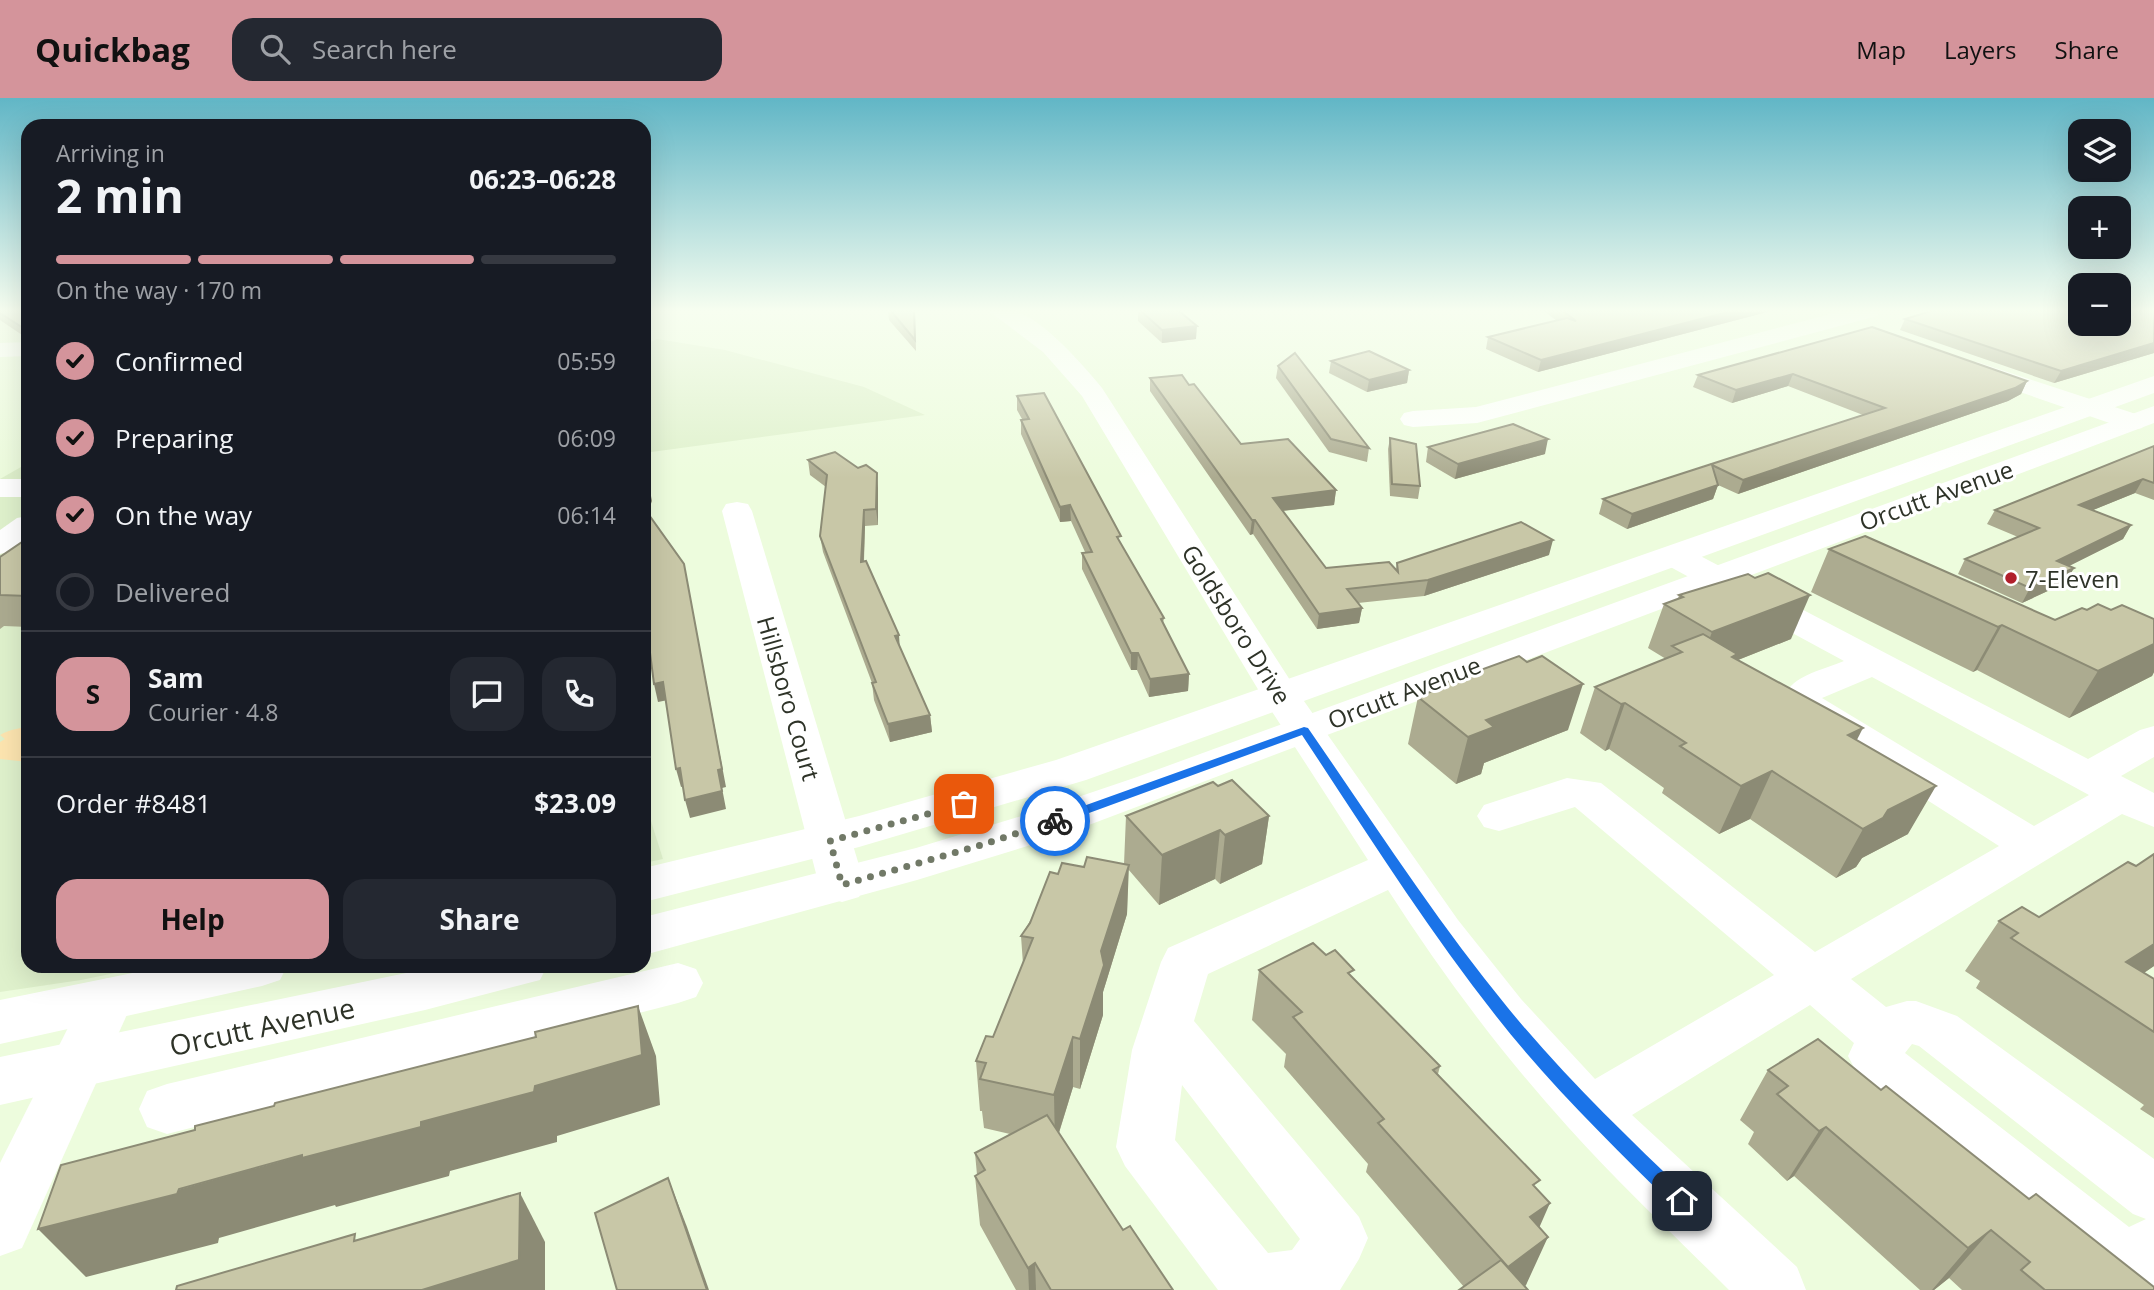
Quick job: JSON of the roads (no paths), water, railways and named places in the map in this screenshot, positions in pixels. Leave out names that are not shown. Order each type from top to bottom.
[{"type":"street","name":"Goldsboro Drive","points":[[1072,367],[1093,393],[1293,713],[1441,933],[1503,1014],[1589,1111],[1774,1290]]},
{"type":"street","points":[[1413,419],[1477,415],[1649,367]]},
{"type":"street","points":[[1971,367],[2091,408],[2144,418]]},
{"type":"street","name":"Orcutt Avenue","points":[[651,934],[842,885],[1041,826],[1293,713],[1675,556],[2154,384]]},
{"type":"street","name":"Orcutt Avenue","points":[[651,883],[830,841],[964,804],[1071,770],[1293,713],[1715,577],[2144,418]]},
{"type":"street","points":[[0,488],[21,488]]},
{"type":"street","name":"Hillsboro Court","points":[[737,512],[842,885]]},
{"type":"street","points":[[0,544],[21,530]]},
{"type":"street","points":[[1675,556],[2119,793]]},
{"type":"street","points":[[1874,662],[1803,692],[1802,703],[2033,846]]},
{"type":"street","points":[[1589,1111],[1814,978],[1971,881],[2106,805],[2119,793],[2154,739]]},
{"type":"street","points":[[1499,816],[1567,792],[1586,793],[1885,1037]]},
{"type":"street","points":[[1166,1026],[1186,962],[1396,867]]},
{"type":"street","points":[[0,1022],[229,973]]},
{"type":"street","name":"Orcutt Avenue","points":[[0,1081],[494,973]]},
{"type":"street","points":[[167,1109],[677,983]]},
{"type":"street","points":[[415,1048],[425,990]]},
{"type":"street","points":[[0,1227],[108,999]]},
{"type":"street","points":[[2154,1194],[1938,1031],[1917,1021],[1902,1022],[1885,1037],[1875,1056],[1881,1065],[2129,1266],[2154,1246]]},
{"type":"place","name":"7-Eleven","points":[[2011,578]]}]
